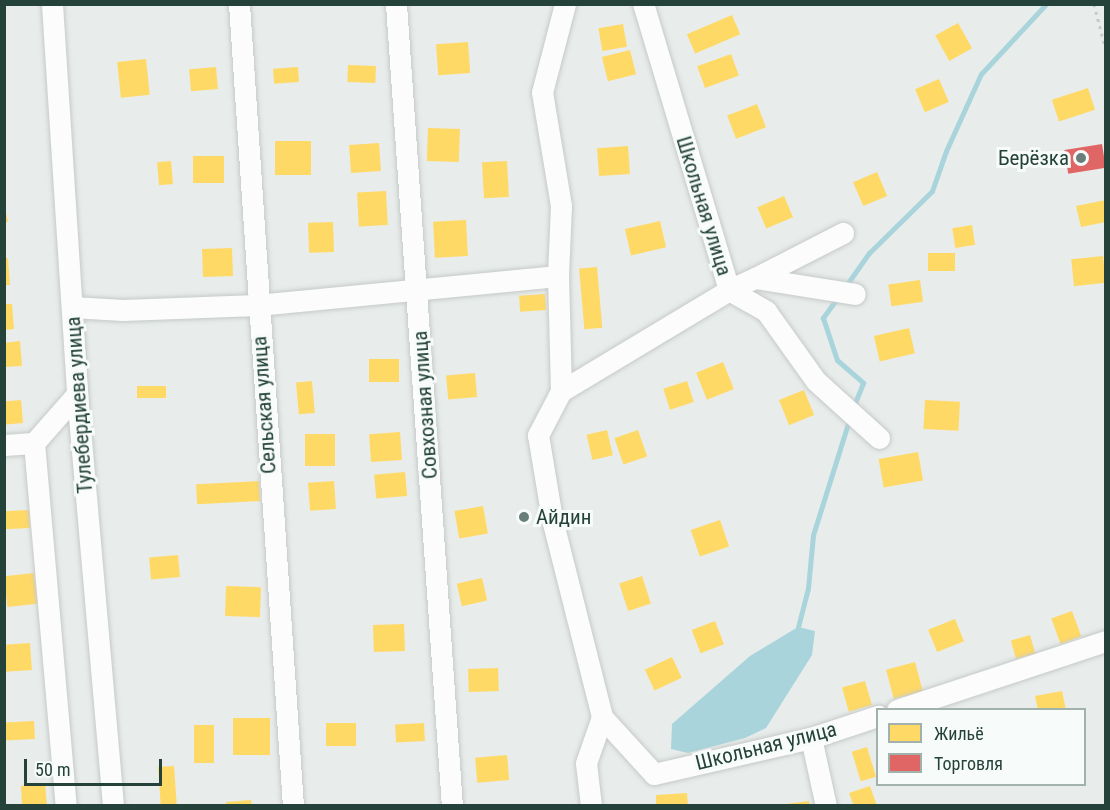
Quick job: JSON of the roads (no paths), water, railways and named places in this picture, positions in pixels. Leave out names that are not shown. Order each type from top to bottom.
[{"type":"street","name":"Тулебердиева улица","points":[[52,4],[77,394],[113,806]]},
{"type":"street","name":"Сельская улица","points":[[239,4],[257,305],[293,806]]},
{"type":"street","name":"Совхозная улица","points":[[396,4],[452,806]]},
{"type":"street","points":[[565,4],[542,92],[561,206],[558,276],[561,391],[538,435],[552,519],[602,717],[586,763],[591,806]]},
{"type":"street","name":"Школьная улица","points":[[561,391],[729,290],[643,4]]},
{"type":"street","points":[[729,290],[843,233]]},
{"type":"street","points":[[72,307],[123,310],[257,305],[558,276]]},
{"type":"street","points":[[755,278],[855,294]]},
{"type":"street","points":[[729,290],[766,311],[816,381],[879,438]]},
{"type":"street","points":[[4,445],[34,443],[77,394]]},
{"type":"street","points":[[34,443],[66,806]]},
{"type":"street","points":[[903,708],[1106,641]]},
{"type":"street","name":"Школьная улица","points":[[602,717],[654,774],[811,738],[876,717]]},
{"type":"street","points":[[811,738],[826,806]]},
{"type":"water","points":[[798,627],[815,631],[812,655],[766,728],[745,738],[688,753],[671,749],[672,724],[750,656]]},
{"type":"waterway","points":[[845,287],[869,253],[932,191],[946,151],[981,74],[1046,4]]},
{"type":"waterway","points":[[838,297],[823,318],[837,360],[863,383],[853,408]]},
{"type":"waterway","points":[[798,627],[808,588],[813,535],[850,417]]},
{"type":"place","name":"Берёзка","points":[[1081,158]]},
{"type":"place","name":"Айдин","points":[[524,517]]}]
